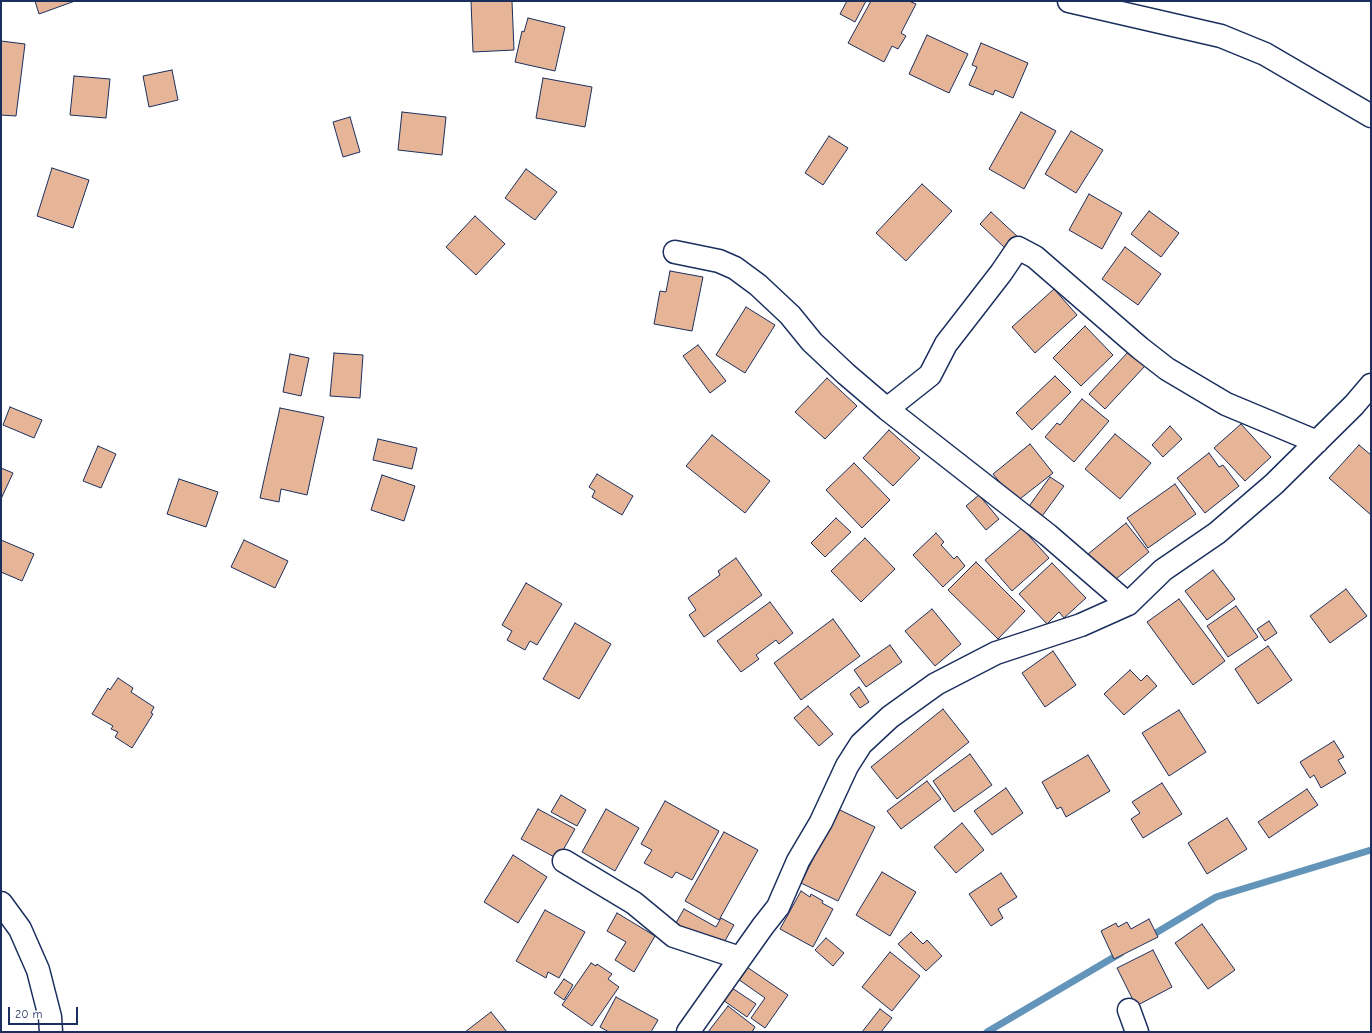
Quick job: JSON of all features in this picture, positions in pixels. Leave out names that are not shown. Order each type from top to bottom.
[{"type":"street","points":[[1069,1],[1097,4],[1221,36],[1265,54],[1371,116]]},
{"type":"street","points":[[887,409],[930,375],[946,344],[1001,273],[1018,248],[1035,257],[1140,348],[1167,369],[1226,404],[1317,442]]},
{"type":"street","points":[[675,252],[719,261],[735,268],[758,285],[790,315],[812,342],[887,409],[1048,535],[1128,604]]},
{"type":"street","points":[[688,1032],[778,907],[798,861],[821,822],[847,766],[861,744],[890,717],[936,684],[996,653],[1081,625],[1128,604],[1163,570],[1216,533],[1274,484],[1354,405],[1371,385]]},
{"type":"street","points":[[564,861],[634,903],[674,936],[740,958]]},
{"type":"street","points":[[1,903],[20,929],[38,970],[50,1018],[51,1032]]},
{"type":"street","points":[[1129,1010],[1137,1032]]},
{"type":"building","points":[[35,1],[75,1],[39,14]]},
{"type":"building","points":[[471,1],[512,1],[514,50],[473,52]]},
{"type":"building","points":[[847,1],[866,1],[855,22],[840,14]]},
{"type":"building","points":[[871,1],[909,1],[916,4],[901,33],[906,36],[898,49],[892,46],[884,62],[848,43]]},
{"type":"building","points":[[528,18],[565,27],[555,71],[515,62],[522,31],[524,32]]},
{"type":"building","points":[[927,35],[968,54],[949,93],[909,74]]},
{"type":"building","points":[[1,41],[25,44],[16,116],[1,115]]},
{"type":"building","points":[[981,43],[1028,63],[1013,98],[995,90],[993,95],[969,85],[977,67],[972,65]]},
{"type":"building","points":[[172,70],[178,100],[149,107],[143,76]]},
{"type":"building","points":[[74,76],[110,79],[106,118],[70,115]]},
{"type":"building","points":[[543,78],[592,87],[585,127],[536,118]]},
{"type":"building","points":[[402,112],[446,117],[442,155],[398,150]]},
{"type":"building","points":[[1021,112],[1056,131],[1024,189],[989,169]]},
{"type":"building","points":[[350,117],[360,152],[343,157],[333,122]]},
{"type":"building","points":[[1071,131],[1103,150],[1076,193],[1045,174]]},
{"type":"building","points":[[829,136],[848,148],[823,185],[805,173]]},
{"type":"building","points":[[52,168],[89,180],[73,228],[37,216]]},
{"type":"building","points":[[526,169],[557,192],[535,220],[505,198]]},
{"type":"building","points":[[922,184],[952,211],[906,261],[876,233]]},
{"type":"building","points":[[1089,194],[1122,213],[1102,249],[1069,230]]},
{"type":"building","points":[[1149,211],[1179,233],[1161,257],[1131,234]]},
{"type":"building","points":[[991,212],[1018,237],[1006,249],[980,224]]},
{"type":"building","points":[[475,216],[505,244],[476,275],[446,247]]},
{"type":"building","points":[[1125,247],[1161,274],[1138,305],[1102,279]]},
{"type":"building","points":[[670,271],[703,277],[692,331],[654,324],[660,291],[666,292]]},
{"type":"building","points":[[1054,289],[1077,315],[1035,353],[1012,327]]},
{"type":"building","points":[[746,307],[775,325],[745,373],[716,355]]},
{"type":"building","points":[[1085,326],[1113,355],[1081,386],[1053,358]]},
{"type":"building","points":[[698,345],[726,381],[710,393],[683,356]]},
{"type":"building","points":[[1129,351],[1145,366],[1105,409],[1089,394]]},
{"type":"building","points":[[334,353],[363,355],[360,398],[330,396]]},
{"type":"building","points":[[290,354],[309,358],[301,396],[283,392]]},
{"type":"building","points":[[1055,376],[1071,392],[1032,430],[1016,413]]},
{"type":"building","points":[[827,378],[857,406],[825,439],[795,412]]},
{"type":"building","points":[[1082,399],[1109,421],[1074,462],[1045,437],[1057,423],[1060,425]]},
{"type":"building","points":[[10,407],[42,420],[34,438],[3,425]]},
{"type":"building","points":[[280,408],[324,417],[307,495],[281,489],[279,502],[260,498]]},
{"type":"building","points":[[1241,424],[1271,457],[1245,481],[1214,448]]},
{"type":"building","points":[[1170,426],[1182,439],[1163,457],[1152,445]]},
{"type":"building","points":[[889,430],[920,458],[893,486],[863,458]]},
{"type":"building","points":[[1115,434],[1151,463],[1120,499],[1085,469]]},
{"type":"building","points":[[712,435],[770,481],[745,513],[686,466]]},
{"type":"building","points":[[378,439],[417,448],[412,469],[373,460]]},
{"type":"building","points":[[1030,444],[1053,473],[1016,502],[993,474]]},
{"type":"building","points":[[1359,445],[1371,455],[1371,515],[1329,478]]},
{"type":"building","points":[[98,446],[116,454],[101,488],[83,481]]},
{"type":"building","points":[[1209,453],[1219,467],[1223,465],[1239,486],[1205,513],[1177,478]]},
{"type":"building","points":[[854,463],[890,500],[862,528],[826,490]]},
{"type":"building","points":[[1,468],[13,473],[1,499]]},
{"type":"building","points":[[597,474],[633,496],[622,515],[592,497],[595,491],[589,487]]},
{"type":"building","points":[[382,475],[415,486],[404,521],[371,510]]},
{"type":"building","points":[[1050,477],[1064,486],[1040,519],[1027,509]]},
{"type":"building","points":[[179,479],[218,492],[206,527],[167,514]]},
{"type":"building","points":[[1175,484],[1196,514],[1148,548],[1127,518]]},
{"type":"building","points":[[979,495],[999,519],[986,530],[966,506]]},
{"type":"building","points":[[836,518],[851,532],[825,557],[811,543]]},
{"type":"building","points":[[1126,523],[1149,552],[1111,583],[1088,554]]},
{"type":"building","points":[[1022,528],[1049,558],[1012,591],[985,560]]},
{"type":"building","points":[[936,533],[944,542],[941,545],[954,559],[957,556],[965,566],[943,587],[913,555]]},
{"type":"building","points":[[865,538],[895,569],[861,602],[831,571]]},
{"type":"building","points":[[1,540],[34,554],[22,581],[1,572]]},
{"type":"building","points":[[244,540],[288,561],[275,588],[231,567]]},
{"type":"building","points":[[736,558],[762,595],[704,637],[689,615],[696,610],[688,598],[720,575],[718,571]]},
{"type":"building","points":[[976,562],[1025,611],[998,639],[948,590]]},
{"type":"building","points":[[1052,563],[1086,598],[1064,618],[1059,612],[1047,624],[1019,594]]},
{"type":"building","points":[[1213,570],[1235,599],[1207,620],[1185,591]]},
{"type":"building","points":[[526,583],[562,604],[537,645],[530,641],[525,650],[507,640],[512,631],[502,625]]},
{"type":"building","points":[[1346,589],[1367,616],[1330,643],[1310,616]]},
{"type":"building","points":[[1179,599],[1225,661],[1193,685],[1147,622]]},
{"type":"building","points":[[770,602],[793,633],[779,644],[776,640],[756,655],[759,659],[741,672],[717,641]]},
{"type":"building","points":[[1236,606],[1258,637],[1228,657],[1207,626]]},
{"type":"building","points":[[932,609],[961,644],[935,666],[905,631]]},
{"type":"building","points":[[833,619],[860,656],[801,700],[774,663]]},
{"type":"building","points":[[1269,621],[1277,633],[1265,641],[1257,629]]},
{"type":"building","points":[[575,623],[611,644],[579,699],[543,679]]},
{"type":"building","points":[[890,645],[902,662],[866,687],[854,670]]},
{"type":"building","points":[[1268,646],[1292,680],[1258,704],[1235,669]]},
{"type":"building","points":[[1053,651],[1076,685],[1045,707],[1022,673]]},
{"type":"building","points":[[1130,670],[1141,681],[1147,675],[1157,686],[1124,715],[1104,694]]},
{"type":"building","points":[[118,678],[133,688],[131,692],[154,707],[151,713],[153,714],[132,748],[115,737],[118,732],[111,729],[113,726],[92,714],[108,688],[110,690]]},
{"type":"building","points":[[859,687],[869,702],[860,708],[850,694]]},
{"type":"building","points":[[808,706],[833,734],[819,746],[794,718]]},
{"type":"building","points":[[943,709],[969,742],[897,799],[871,767]]},
{"type":"building","points":[[1179,710],[1206,752],[1169,776],[1142,733]]},
{"type":"building","points":[[1334,741],[1344,757],[1338,760],[1346,773],[1321,788],[1314,775],[1310,778],[1300,762]]},
{"type":"building","points":[[970,754],[992,785],[954,812],[933,781]]},
{"type":"building","points":[[1088,755],[1110,791],[1066,817],[1061,807],[1057,809],[1042,782]]},
{"type":"building","points":[[927,781],[941,799],[901,829],[887,811]]},
{"type":"building","points":[[1162,783],[1182,814],[1143,838],[1131,819],[1140,813],[1132,802]]},
{"type":"building","points":[[1006,788],[1023,813],[992,835],[974,811]]},
{"type":"building","points":[[1307,789],[1318,805],[1269,838],[1258,822]]},
{"type":"building","points":[[561,795],[586,810],[577,826],[551,812]]},
{"type":"building","points":[[665,801],[719,831],[692,880],[676,872],[672,878],[644,863],[652,850],[641,844]]},
{"type":"building","points":[[538,809],[575,829],[558,859],[521,839]]},
{"type":"building","points":[[606,809],[639,828],[615,871],[582,852]]},
{"type":"building","points":[[838,809],[875,827],[838,901],[801,883]]},
{"type":"building","points":[[1227,818],[1247,849],[1207,874],[1188,843]]},
{"type":"building","points":[[962,823],[984,850],[956,873],[934,847]]},
{"type":"building","points":[[724,832],[758,850],[719,920],[685,901]]},
{"type":"building","points":[[513,855],[547,877],[518,923],[484,902]]},
{"type":"building","points":[[882,872],[916,892],[890,936],[856,915]]},
{"type":"building","points":[[1001,873],[1017,897],[998,909],[1003,918],[991,926],[969,894]]},
{"type":"building","points":[[801,891],[810,897],[811,894],[823,901],[822,903],[833,909],[813,947],[780,929]]},
{"type":"building","points":[[684,909],[716,927],[721,918],[734,925],[718,953],[673,928]]},
{"type":"building","points":[[545,910],[585,932],[559,978],[548,972],[546,978],[516,961]]},
{"type":"building","points":[[617,913],[655,936],[634,972],[615,960],[626,942],[607,931]]},
{"type":"building","points":[[1149,919],[1158,937],[1114,959],[1101,931],[1116,923],[1118,927],[1127,922],[1131,929]]},
{"type":"building","points":[[1202,924],[1235,970],[1208,989],[1175,943]]},
{"type":"building","points":[[911,932],[923,944],[927,940],[942,956],[926,971],[898,944]]},
{"type":"building","points":[[826,938],[844,953],[833,966],[815,950]]},
{"type":"building","points":[[1153,950],[1172,987],[1136,1006],[1117,968]]},
{"type":"building","points":[[890,952],[920,976],[892,1011],[862,987]]},
{"type":"building","points":[[591,963],[596,966],[597,964],[612,974],[608,979],[619,987],[592,1026],[562,1005]]},
{"type":"building","points":[[744,965],[788,995],[765,1028],[751,1018],[765,998],[735,977]]},
{"type":"building","points":[[564,979],[573,985],[564,1000],[554,993]]},
{"type":"building","points":[[729,986],[756,1004],[747,1017],[720,998]]},
{"type":"building","points":[[616,997],[658,1020],[651,1032],[609,1032],[600,1027]]},
{"type":"building","points":[[728,1006],[755,1027],[752,1032],[708,1032]]},
{"type":"building","points":[[880,1009],[892,1018],[881,1032],[862,1032]]},
{"type":"building","points":[[491,1012],[507,1032],[465,1032]]},
{"type":"waterway","points":[[1149,937],[1216,897],[1371,850]]},
{"type":"waterway","points":[[987,1032],[1121,953]]}]
